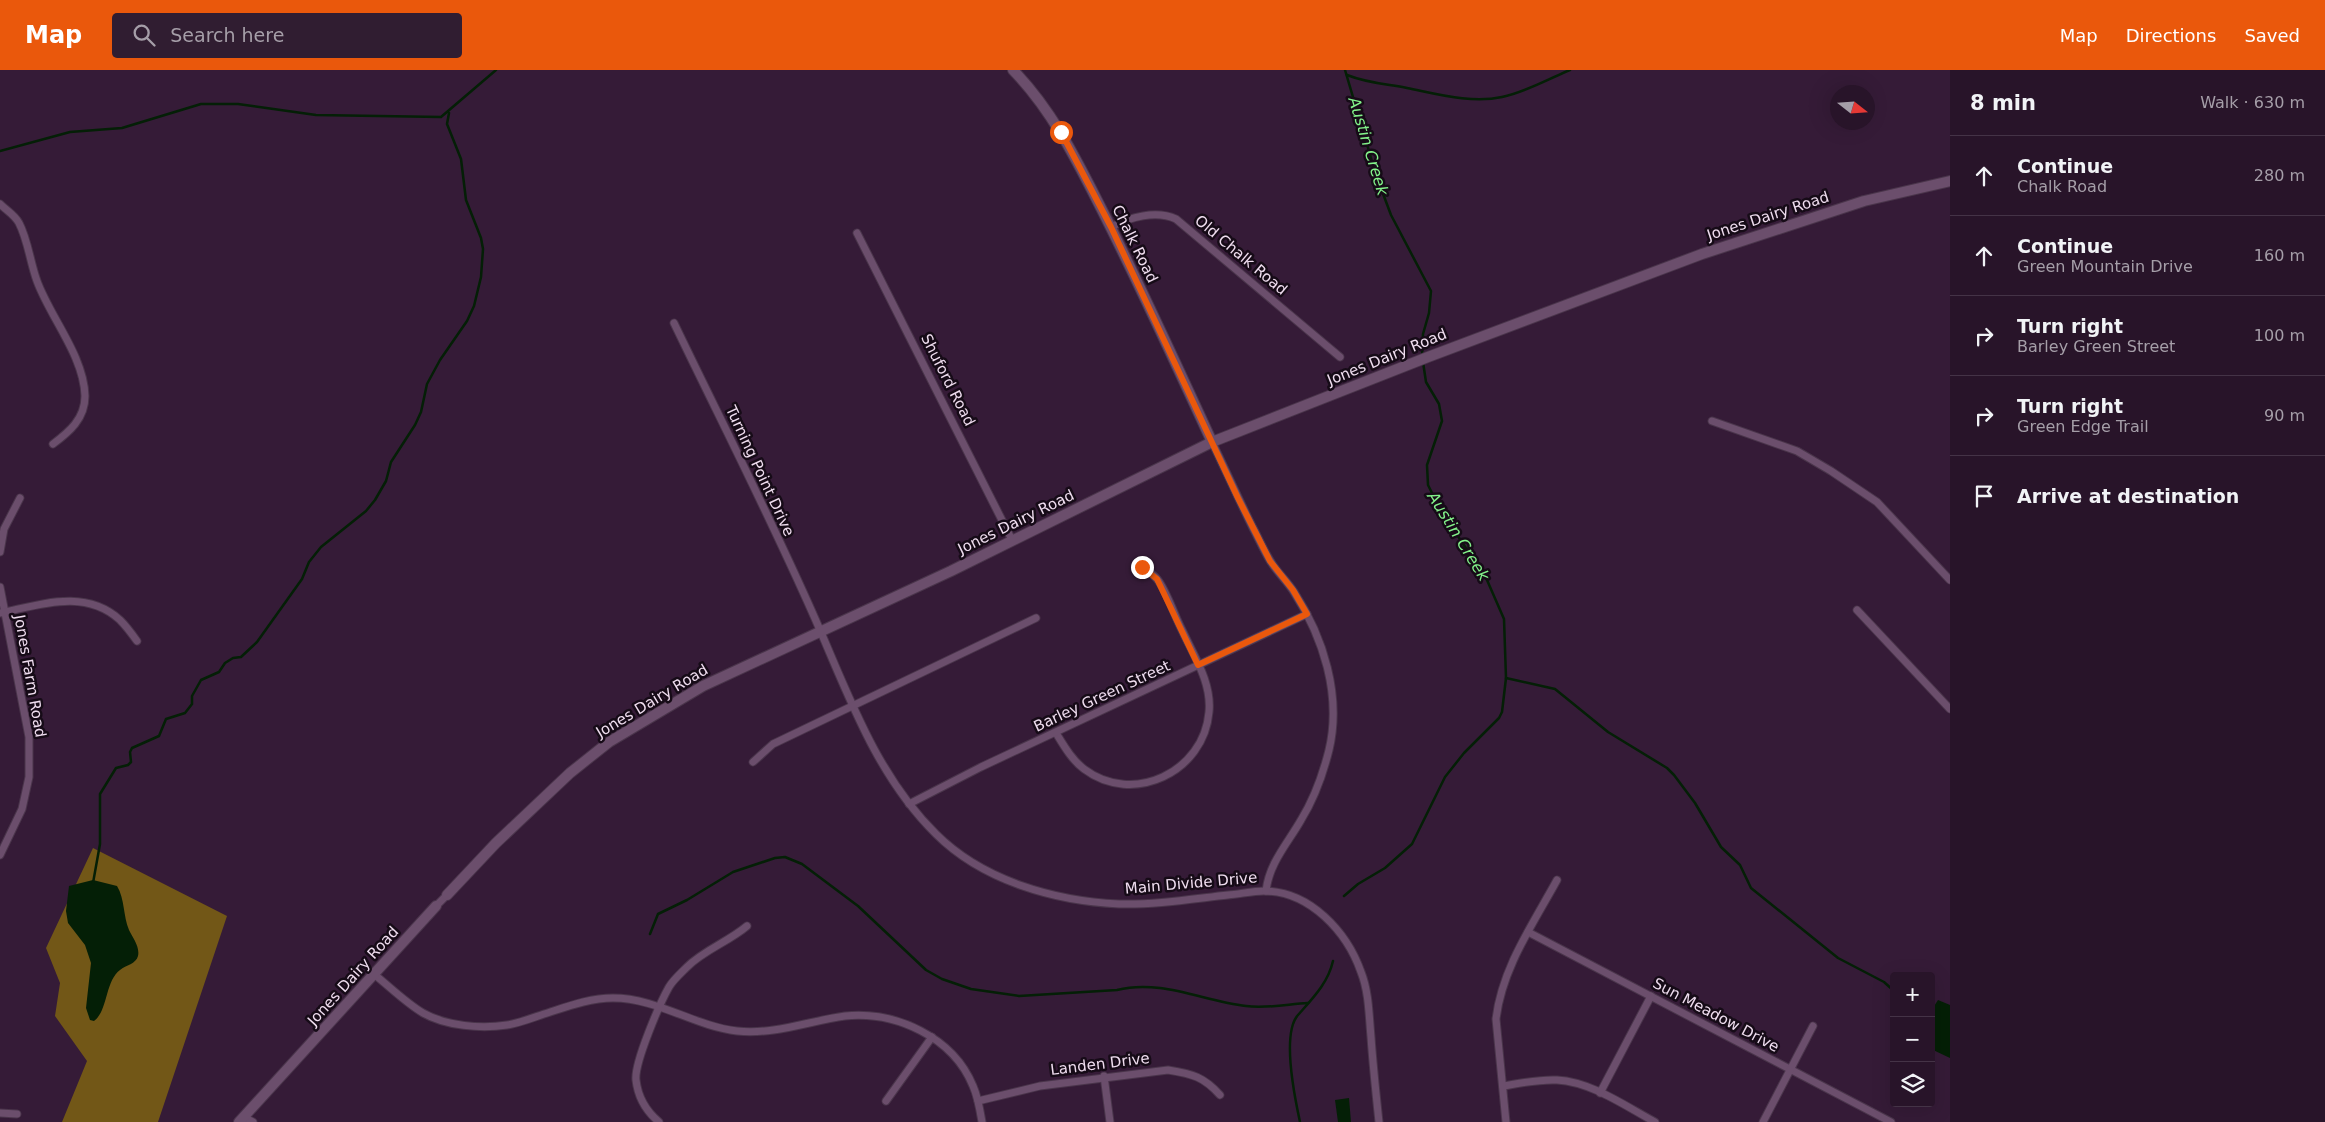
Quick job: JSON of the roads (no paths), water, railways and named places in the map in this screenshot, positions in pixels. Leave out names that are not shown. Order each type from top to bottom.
[{"type":"street","name":"Chalk Road","points":[[1017,71],[1061,132],[1111,227],[1212,442]]},
{"type":"street","name":"Jones Dairy Road","points":[[245,1120],[436,906],[496,843],[556,786],[609,742],[703,686],[821,632],[1212,442],[1417,361],[1702,254],[1864,201],[1950,181]]},
{"type":"street","points":[[0,204],[19,222],[38,282],[57,318],[79,369],[85,396],[82,414],[71,431],[53,444]]},
{"type":"street","name":"Old Chalk Road","points":[[1111,227],[1119,222],[1150,215],[1165,214],[1176,220],[1340,357]]},
{"type":"street","name":"Shuford Road","points":[[857,233],[1012,540]]},
{"type":"street","name":"Turning Point Drive","points":[[674,322],[821,632]]},
{"type":"street","points":[[1712,421],[1797,451],[1831,471],[1876,502],[1950,580]]},
{"type":"street","points":[[1212,442],[1270,561],[1293,590],[1307,614],[1321,642],[1328,671],[1332,711],[1329,749],[1316,793],[1302,819],[1275,860],[1267,879],[1266,891]]},
{"type":"street","points":[[0,552],[4,529],[20,498]]},
{"type":"street","points":[[1056,734],[1072,758],[1084,769],[1099,778],[1128,785],[1164,778],[1179,768],[1200,745],[1210,712],[1209,695],[1198,665],[1157,579],[1142,567]]},
{"type":"street","name":"Jones Farm Road","points":[[0,587],[2,612],[29,745],[28,777],[22,809],[0,855]]},
{"type":"street","points":[[2,612],[69,600],[85,602],[99,607],[119,619],[137,641]]},
{"type":"street","points":[[1857,610],[1950,708]]},
{"type":"street","name":"Barley Green Street","points":[[909,804],[981,767],[1056,734],[1307,614]]},
{"type":"street","points":[[753,762],[773,744],[1036,618]]},
{"type":"street","name":"Main Divide Drive","points":[[821,632],[878,759],[909,804],[937,836],[970,861],[1014,883],[1046,893],[1093,901],[1127,904],[1266,891],[1303,902],[1335,926],[1348,942],[1360,968],[1366,992],[1379,1122]]},
{"type":"street","points":[[1506,1122],[1496,1018],[1498,1002],[1502,984],[1557,880]]},
{"type":"street","points":[[660,1122],[644,1106],[636,1078],[638,1064],[659,1007],[670,985],[686,967],[699,956],[730,939],[747,926]]},
{"type":"street","name":"Sun Meadow Drive","points":[[1528,932],[1891,1122]]},
{"type":"street","points":[[375,975],[423,1013],[453,1023],[485,1027],[509,1025],[583,1002],[611,998],[629,998],[692,1020],[738,1031],[773,1030],[846,1016],[863,1015],[898,1021],[932,1037],[958,1062],[972,1084],[982,1122]]},
{"type":"street","points":[[1600,1093],[1651,996]]},
{"type":"street","points":[[1763,1122],[1813,1026]]},
{"type":"street","points":[[886,1101],[932,1037]]},
{"type":"street","name":"Landen Drive","points":[[978,1101],[1040,1086],[1104,1076],[1168,1070],[1187,1073],[1207,1080],[1220,1095]]},
{"type":"street","points":[[1104,1076],[1110,1122]]},
{"type":"street","points":[[1503,1086],[1541,1080],[1573,1082],[1600,1093],[1655,1122]]},
{"type":"street","points":[[0,1113],[16,1114]]},
{"type":"waterway","points":[[0,151],[70,132],[122,128],[201,104],[238,104],[316,115],[441,117],[496,70]]},
{"type":"waterway","name":"Austin Creek","points":[[1345,70],[1376,175],[1391,215],[1431,291],[1429,313],[1423,334],[1422,356]]},
{"type":"waterway","points":[[1347,75],[1369,82],[1442,95],[1467,99],[1491,99],[1528,89],[1570,70]]},
{"type":"waterway","points":[[93,883],[100,844],[100,794],[116,768],[128,765],[131,762],[130,752],[132,748],[159,736],[166,719],[185,713],[192,704],[192,696],[201,680],[219,672],[225,663],[233,658],[241,657],[257,642],[302,579],[309,562],[321,547],[366,511],[375,500],[386,481],[391,462],[415,425],[421,412],[427,384],[440,360],[467,321],[474,306],[481,277],[483,249],[481,238],[466,200],[461,159],[447,124],[449,113]]},
{"type":"waterway","name":"Austin Creek","points":[[1344,896],[1358,884],[1385,868],[1412,844],[1445,777],[1464,753],[1499,718],[1502,712],[1506,678],[1504,619],[1487,580],[1440,509],[1428,485],[1427,465],[1442,421],[1439,404],[1426,382],[1423,362]]},
{"type":"waterway","points":[[1506,678],[1555,689],[1608,732],[1667,768],[1695,803],[1721,847],[1740,865],[1751,888],[1838,958],[1884,982],[1890,987]]},
{"type":"waterway","points":[[650,934],[658,914],[687,900],[733,872],[775,858],[785,857],[802,864],[858,906],[926,970],[942,979],[971,989],[1019,996],[1150,987],[1254,1007],[1308,1003]]},
{"type":"waterway","name":"Austin Creek","points":[[1300,1122],[1291,1067],[1290,1036],[1298,1015],[1324,983],[1333,961]]}]
